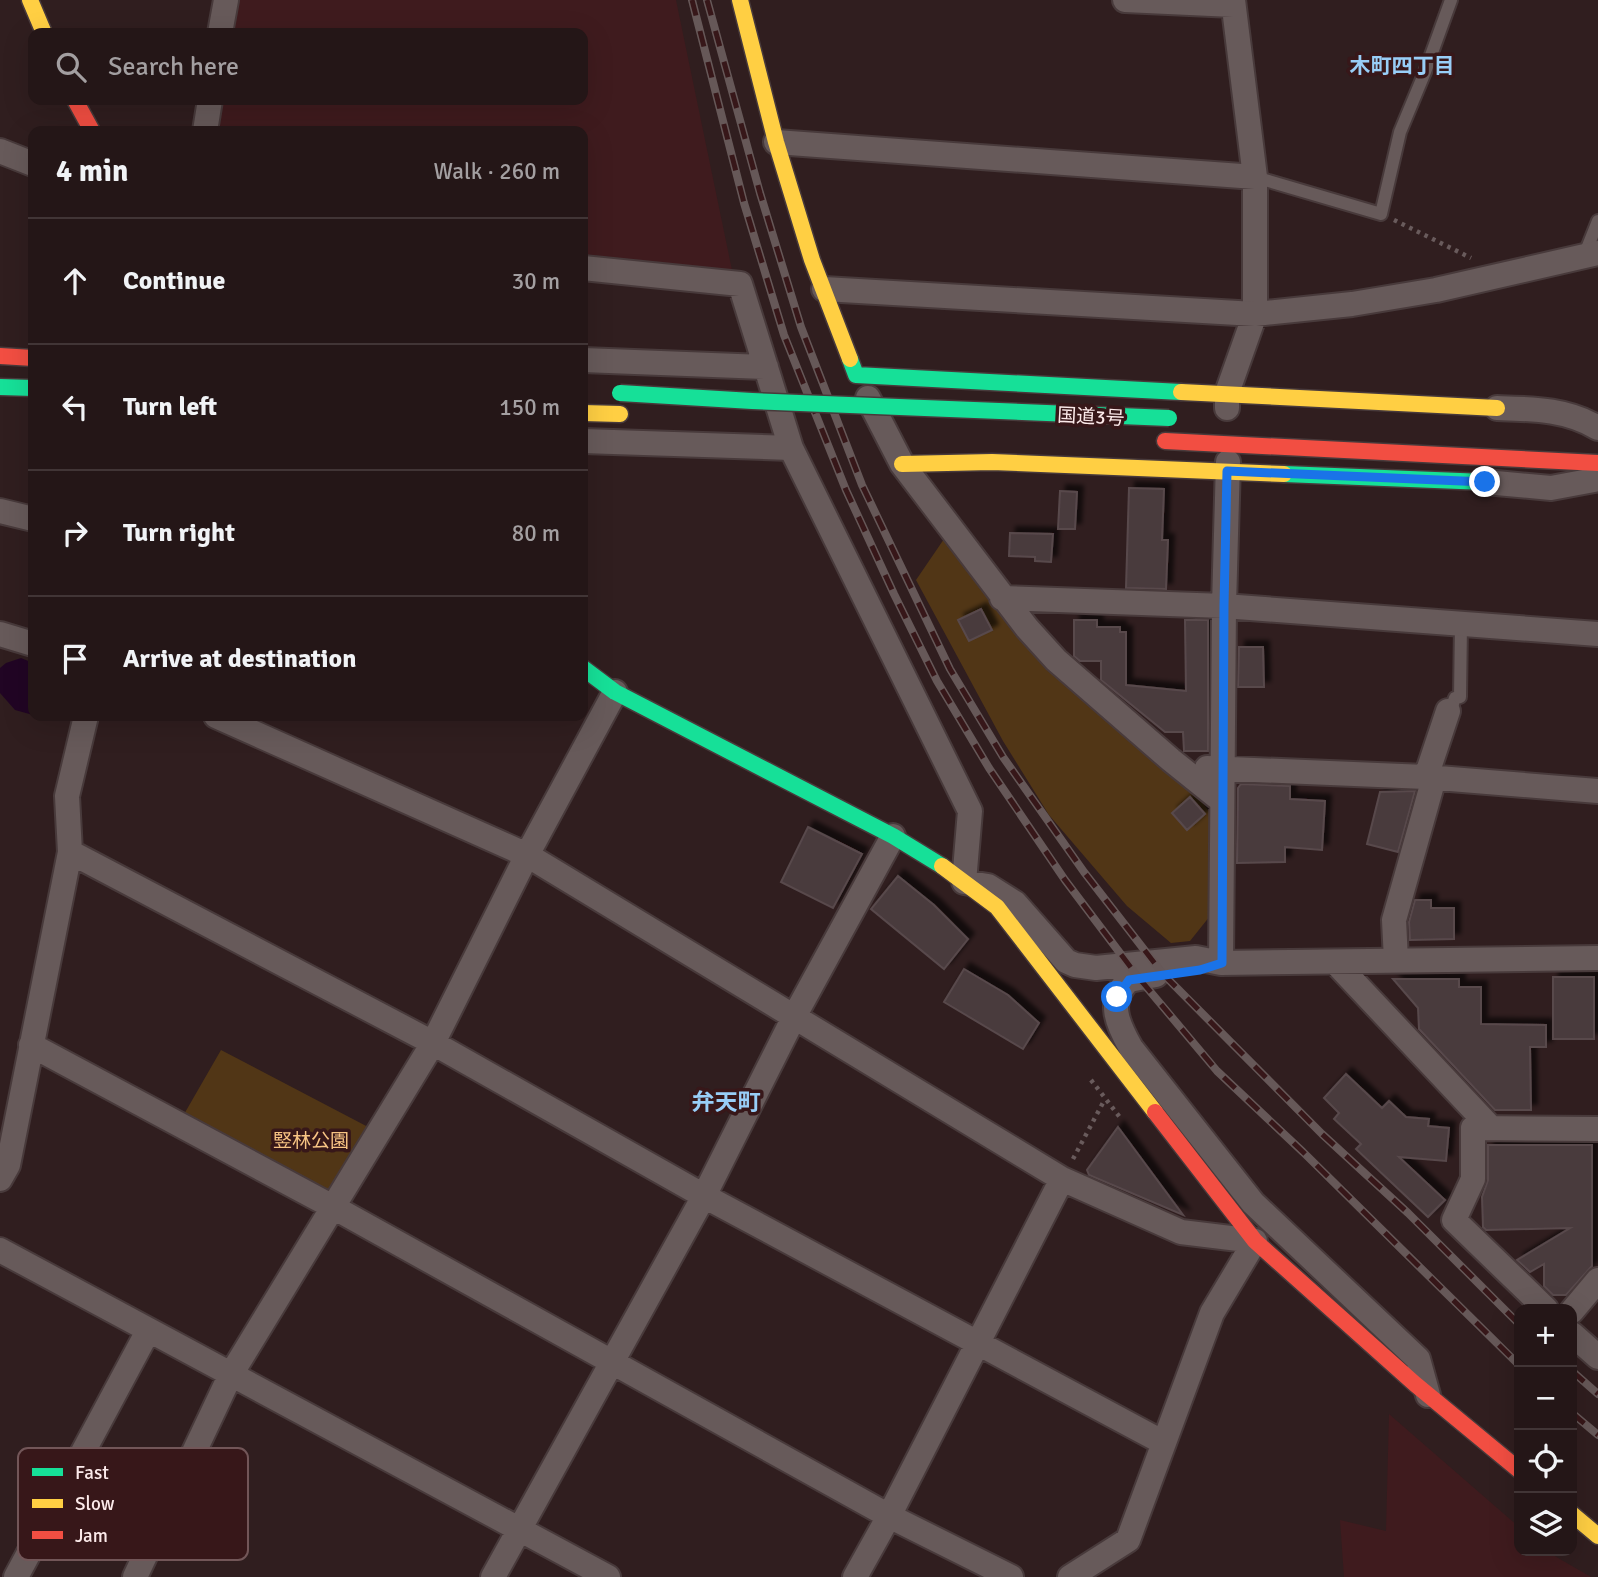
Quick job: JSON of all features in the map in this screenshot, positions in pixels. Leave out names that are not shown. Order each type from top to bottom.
[{"type":"main road","points":[[30,0],[42,28]]},
{"type":"main road","points":[[740,0],[776,142],[812,260],[856,375],[1226,411],[1497,408]]},
{"type":"main road","points":[[69,105],[76,126]]},
{"type":"main road","points":[[78,105],[89,126]]},
{"type":"main road","points":[[0,356],[28,358]]},
{"type":"main road","points":[[0,387],[28,388]]},
{"type":"main road","name":"国道3号","points":[[614,392],[752,401],[1176,418]]},
{"type":"main road","points":[[588,413],[627,414]]},
{"type":"main road","points":[[760,423],[801,425]]},
{"type":"main road","points":[[870,428],[898,430]]},
{"type":"main road","points":[[1570,435],[1598,436]]},
{"type":"main road","points":[[1158,441],[1598,463]]},
{"type":"main road","points":[[902,464],[992,462],[1228,467],[1485,482]]},
{"type":"main road","points":[[588,672],[615,692],[894,836],[954,873],[997,907],[1255,1241],[1428,1395],[1514,1467]]},
{"type":"main road","points":[[1577,1518],[1598,1536]]},
{"type":"street","points":[[221,28],[226,0]]},
{"type":"street","points":[[1125,0],[1233,3],[1255,177],[1255,314],[1226,411]]},
{"type":"street","points":[[206,126],[209,105]]},
{"type":"street","points":[[776,142],[1255,177]]},
{"type":"street","points":[[0,151],[28,162]]},
{"type":"street","points":[[824,289],[1255,314],[1352,304],[1492,278],[1591,255]]},
{"type":"street","points":[[588,269],[740,284],[791,448],[970,811],[964,882],[988,886],[1015,903],[1066,961],[1096,968],[1196,958],[1222,963],[1598,958]]},
{"type":"street","points":[[588,360],[766,367]]},
{"type":"street","points":[[856,375],[902,464],[1002,598],[1056,660],[1222,801]]},
{"type":"street","points":[[1497,408],[1549,410],[1582,418],[1598,428]]},
{"type":"street","points":[[588,441],[791,448]]},
{"type":"street","points":[[1222,963],[1222,769],[1228,467]]},
{"type":"street","points":[[1485,482],[1551,488],[1594,481],[1598,477]]},
{"type":"street","points":[[0,510],[28,518]]},
{"type":"street","points":[[1002,598],[1224,606],[1598,634]]},
{"type":"street","points":[[0,634],[28,642]]},
{"type":"street","points":[[196,1448],[230,1376],[433,1043],[527,855],[615,692]]},
{"type":"street","points":[[1396,960],[1394,920],[1448,711]]},
{"type":"street","points":[[0,1179],[8,1166],[70,852],[67,796],[85,721]]},
{"type":"street","points":[[227,721],[527,855],[1062,1179],[1181,1232],[1255,1241],[1212,1313],[1128,1540],[1070,1577]]},
{"type":"street","points":[[1171,760],[1208,769],[1430,777],[1598,791]]},
{"type":"street","points":[[494,1577],[704,1196],[794,1017],[894,836]]},
{"type":"street","points":[[70,852],[433,1043],[704,1196],[1164,1443]]},
{"type":"street","points":[[1335,962],[1491,1128]]},
{"type":"street","points":[[1222,963],[1200,970],[1129,980],[1120,991],[1115,1004],[1122,1032],[1131,1048],[1253,1203],[1418,1359],[1428,1395]]},
{"type":"street","points":[[31,1045],[333,1207],[889,1516],[1011,1577]]},
{"type":"street","points":[[1541,1304],[1454,1220],[1473,1179],[1473,1128],[1598,1129]]},
{"type":"street","points":[[855,1577],[1062,1179]]},
{"type":"street","points":[[0,1250],[608,1577]]},
{"type":"street","points":[[1577,1305],[1598,1280]]},
{"type":"street","points":[[85,1448],[148,1331]]},
{"type":"street","points":[[1577,1338],[1598,1357]]},
{"type":"street","points":[[16,1577],[25,1560]]},
{"type":"street","points":[[135,1577],[143,1560]]},
{"type":"lane","points":[[1255,177],[1381,214],[1400,132],[1451,0]]},
{"type":"lane","points":[[1591,255],[1598,221]]},
{"type":"lane","points":[[1448,711],[1450,712],[1455,698],[1460,697],[1461,624]]},
{"type":"path","points":[[1381,214],[1469,256],[1492,278]]},
{"type":"path","points":[[1062,1179],[1122,1068]]},
{"type":"path","points":[[1089,1077],[1123,1121]]},
{"type":"shaded area","points":[[231,0],[676,0],[732,270],[588,255],[588,126],[215,126],[217,105],[588,105],[588,28],[228,28]]},
{"type":"shaded area","points":[[21,658],[28,661],[28,714],[15,710],[0,693],[0,668]]},
{"type":"shaded area","points":[[1389,1414],[1514,1523],[1514,1556],[1555,1556],[1591,1577],[1344,1577],[1340,1520],[1386,1531]]},
{"type":"green space","points":[[944,539],[1041,662],[1201,800],[1210,813],[1210,916],[1190,941],[1171,943],[1127,906],[1049,815],[1003,741],[916,580]]},
{"type":"green space","name":"竪林公園","points":[[221,1050],[370,1128],[337,1190],[325,1193],[183,1116]]},
{"type":"building","points":[[1129,488],[1164,489],[1162,540],[1168,540],[1166,589],[1126,588]]},
{"type":"building","points":[[1060,491],[1077,492],[1075,529],[1058,529]]},
{"type":"building","points":[[1010,533],[1053,534],[1051,562],[1035,561],[1035,557],[1009,556]]},
{"type":"building","points":[[981,609],[992,630],[969,641],[958,620]]},
{"type":"building","points":[[1074,620],[1097,620],[1097,627],[1120,627],[1120,632],[1126,632],[1126,685],[1186,691],[1185,620],[1208,620],[1208,751],[1184,751],[1183,732],[1165,732],[1101,680],[1101,661],[1080,661],[1074,656]]},
{"type":"building","points":[[1239,647],[1263,647],[1264,687],[1238,687]]},
{"type":"building","points":[[1241,784],[1290,786],[1290,799],[1325,801],[1322,850],[1285,847],[1285,862],[1237,863],[1238,788]]},
{"type":"building","points":[[1415,791],[1398,852],[1367,844],[1380,792]]},
{"type":"building","points":[[1190,797],[1205,814],[1187,830],[1172,813]]},
{"type":"building","points":[[808,827],[862,854],[833,908],[781,882]]},
{"type":"building","points":[[898,876],[934,905],[968,939],[944,969],[871,909]]},
{"type":"building","points":[[1415,900],[1431,900],[1431,908],[1454,908],[1454,939],[1410,940],[1409,922]]},
{"type":"building","points":[[964,969],[1008,995],[1039,1023],[1023,1049],[944,1002]]},
{"type":"building","points":[[1553,977],[1594,977],[1594,1039],[1553,1039]]},
{"type":"building","points":[[1393,979],[1459,979],[1459,987],[1481,987],[1481,1024],[1546,1025],[1546,1047],[1530,1047],[1531,1110],[1495,1110],[1419,1029],[1418,1008]]},
{"type":"building","points":[[1346,1074],[1382,1108],[1389,1101],[1406,1117],[1429,1119],[1428,1126],[1449,1128],[1446,1161],[1399,1157],[1445,1200],[1428,1217],[1356,1149],[1361,1144],[1334,1119],[1339,1113],[1324,1098]]},
{"type":"building","points":[[1118,1127],[1183,1215],[1089,1175],[1087,1170]]},
{"type":"building","points":[[1488,1145],[1592,1145],[1592,1266],[1566,1295],[1553,1295],[1544,1286],[1544,1264],[1530,1272],[1517,1260],[1570,1228],[1486,1230],[1483,1227],[1482,1197],[1488,1180]]},
{"type":"railway","points":[[692,0],[744,203],[784,335],[846,490],[894,594],[937,681],[989,768],[1065,880],[1138,977],[1217,1071],[1514,1360]]},
{"type":"railway","points":[[707,0],[760,193],[801,327],[862,485],[950,669],[1003,757],[1084,872],[1163,974],[1322,1134],[1408,1213],[1514,1319]]},
{"type":"railway","points":[[1577,1375],[1598,1394]]},
{"type":"railway","points":[[1577,1417],[1598,1435]]},
{"type":"traffic: fast","points":[[850,359],[856,375],[1181,392]]},
{"type":"traffic: fast","points":[[0,387],[28,388]]},
{"type":"traffic: fast","points":[[620,393],[1169,418]]},
{"type":"traffic: fast","points":[[1284,474],[1485,482]]},
{"type":"traffic: fast","points":[[588,672],[615,692],[893,836],[942,866]]},
{"type":"traffic: slow","points":[[30,0],[42,28]]},
{"type":"traffic: slow","points":[[740,0],[776,142],[812,260],[850,359]]},
{"type":"traffic: slow","points":[[1181,392],[1497,408]]},
{"type":"traffic: slow","points":[[588,413],[620,414]]},
{"type":"traffic: slow","points":[[902,464],[992,462],[1284,474]]},
{"type":"traffic: slow","points":[[942,866],[997,907],[1155,1112]]},
{"type":"traffic: slow","points":[[1577,1518],[1598,1536]]},
{"type":"traffic: jam","points":[[78,105],[89,126]]},
{"type":"traffic: jam","points":[[0,356],[28,358]]},
{"type":"traffic: jam","points":[[1165,441],[1598,463]]},
{"type":"traffic: jam","points":[[1155,1112],[1255,1241],[1415,1384],[1514,1466]]},
{"type":"district","name":"木町四丁目","points":[[1402,66]]},
{"type":"district","name":"弁天町","points":[[726,1102]]},
{"type":"route","points":[[1117,997],[1129,980],[1138,977],[1200,970],[1222,963],[1227,471],[1485,482]]}]
